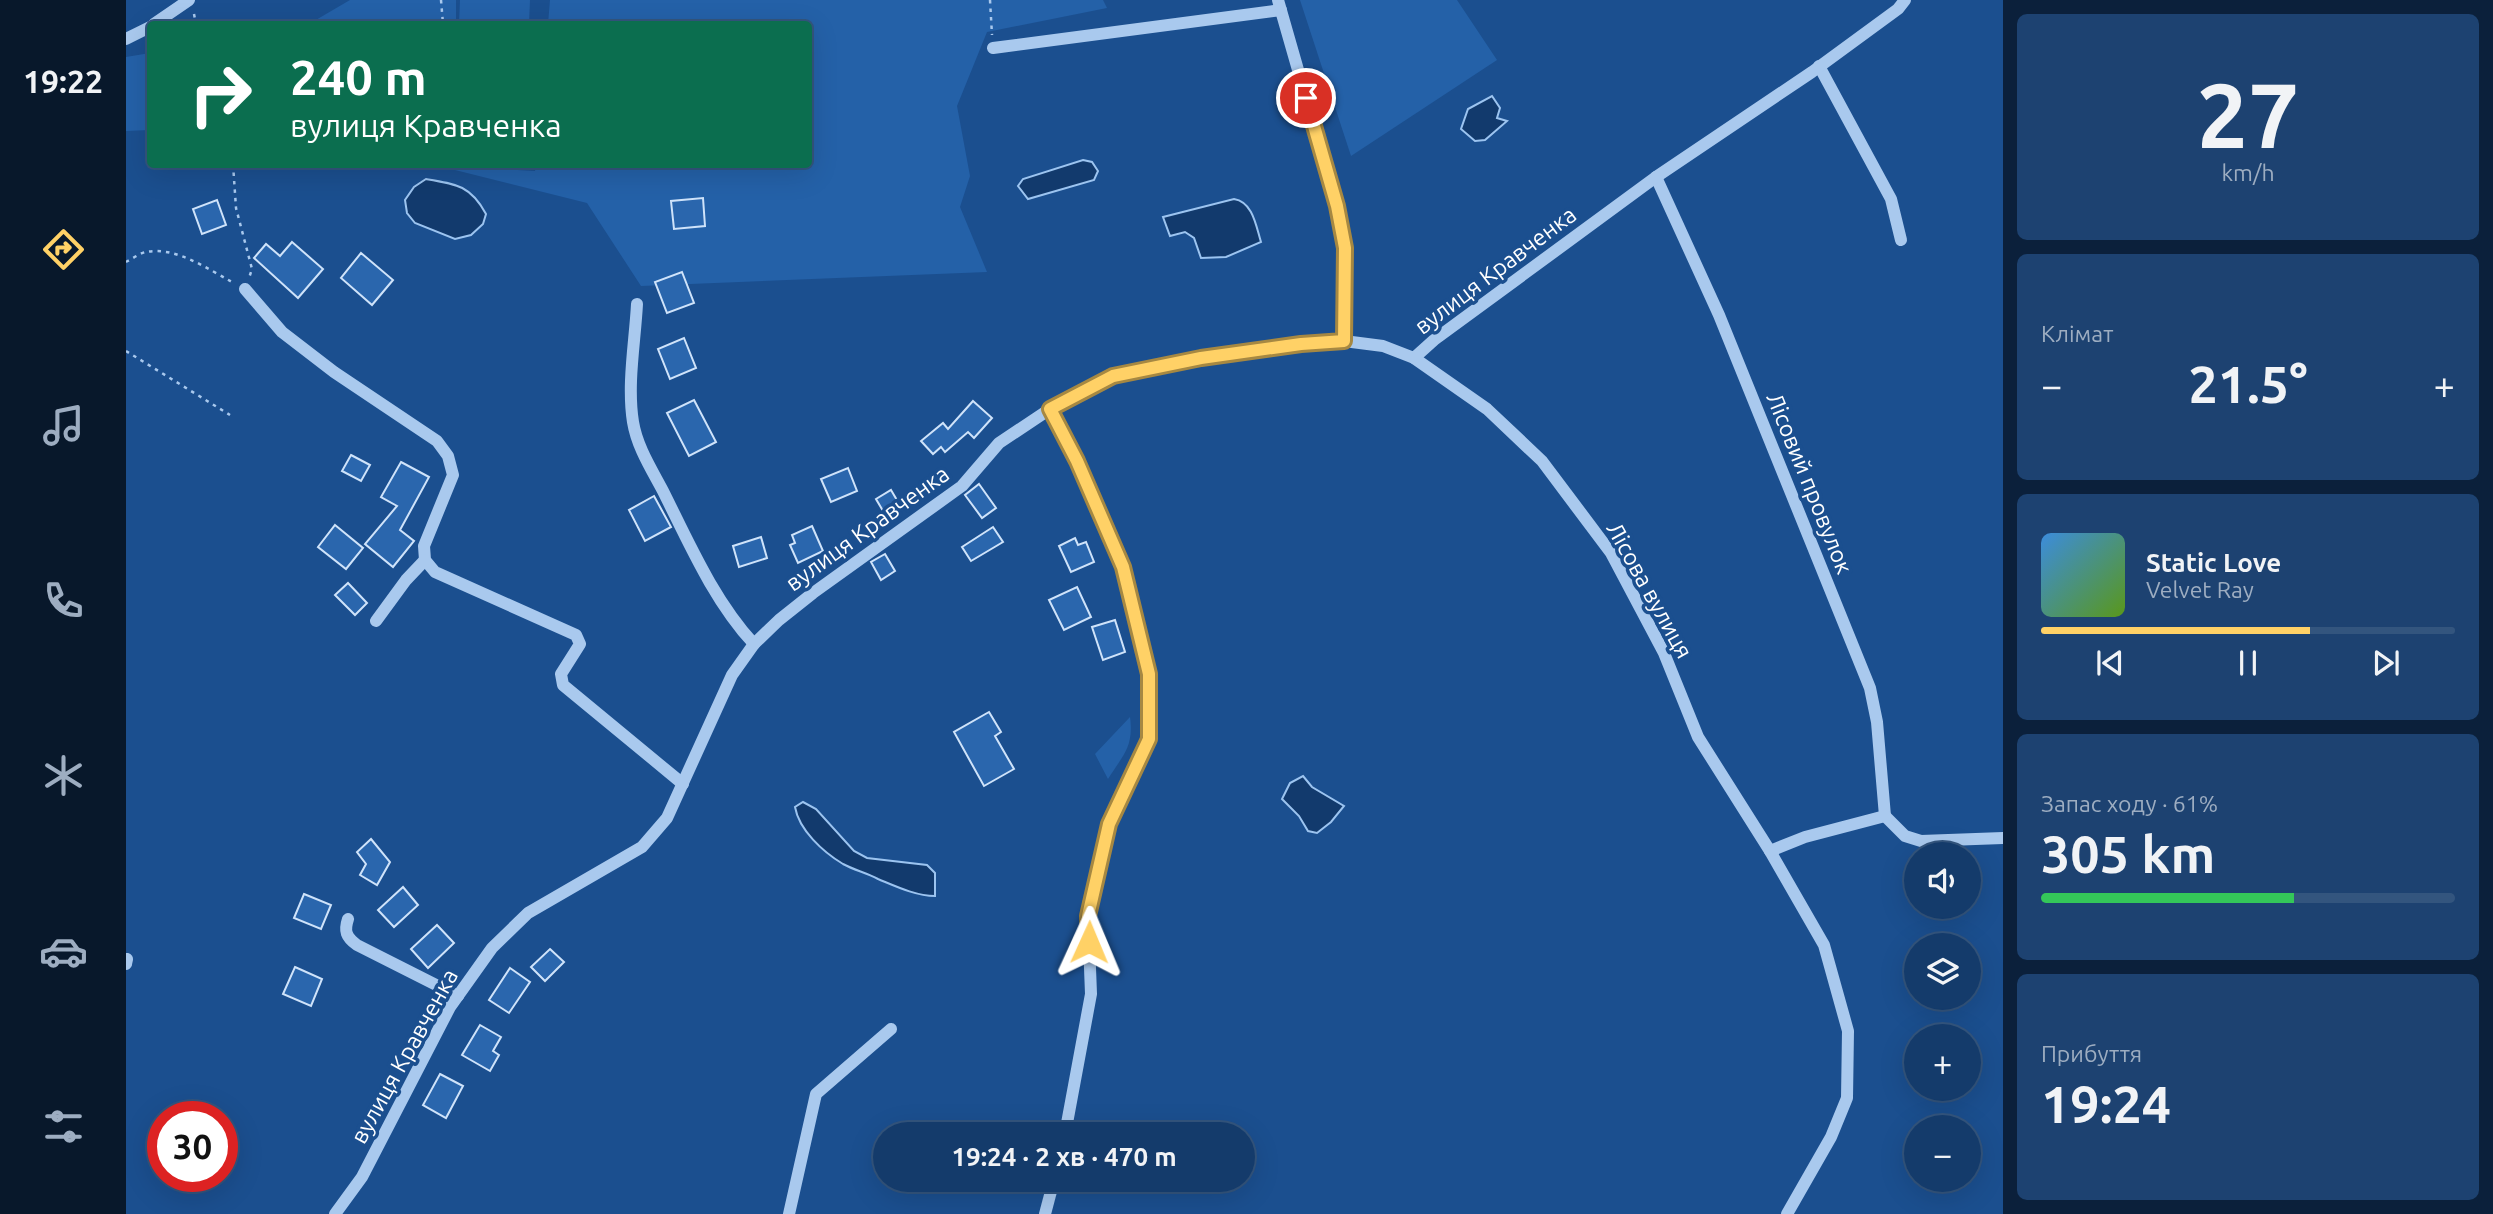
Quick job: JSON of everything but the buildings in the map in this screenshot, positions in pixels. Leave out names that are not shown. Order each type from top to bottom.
[{"type":"street","points":[[159,21],[190,0]]},
{"type":"street","name":"вулиця Кравченка","points":[[335,1214],[362,1177],[450,1007],[492,948],[528,913],[642,847],[667,818],[732,675],[754,644],[813,593],[962,486],[999,443],[1050,409],[1113,376],[1201,358],[1344,341],[1383,346],[1414,358],[1434,340],[1656,177],[1819,66],[1898,9],[1905,0]]},
{"type":"street","points":[[993,48],[1279,5],[1341,227],[1345,248],[1346,284],[1344,341]]},
{"type":"street","points":[[126,39],[147,28]]},
{"type":"street","points":[[1819,66],[1891,199],[1901,240]]},
{"type":"street","name":"Лісовий провулок","points":[[1656,177],[1719,315],[1870,688],[1877,722],[1885,816]]},
{"type":"street","points":[[246,289],[282,332],[334,372],[436,441],[448,456],[453,475],[424,546],[425,560],[435,572],[576,635],[580,644],[561,674],[564,685],[683,784]]},
{"type":"street","points":[[638,304],[632,378],[633,422],[640,446],[700,565],[742,631],[754,644]]},
{"type":"street","name":"Лісова вулиця","points":[[1414,358],[1487,409],[1542,461],[1611,553],[1664,653],[1698,737],[1825,945],[1848,1031],[1847,1098],[1831,1137],[1787,1214]]},
{"type":"street","points":[[1050,409],[1077,461],[1123,567],[1149,674],[1149,739],[1109,824],[1088,916],[1091,993],[1067,1122]]},
{"type":"street","points":[[376,621],[406,580],[425,560]]},
{"type":"street","points":[[1770,851],[1805,837],[1885,816],[1905,836],[1921,841],[2003,838]]},
{"type":"street","points":[[348,919],[345,929],[348,938],[458,996]]},
{"type":"street","points":[[789,1214],[816,1094],[891,1029]]},
{"type":"street","points":[[1045,1214],[1051,1192]]},
{"type":"path","points":[[441,0],[443,21]]},
{"type":"path","points":[[990,0],[993,48]]},
{"type":"path","points":[[126,262],[145,252],[165,251],[246,289],[252,269],[236,208],[233,168]]},
{"type":"path","points":[[126,352],[230,415]]},
{"type":"shaded area","points":[[350,0],[456,0],[456,21],[314,21]]},
{"type":"shaded area","points":[[460,0],[530,0],[529,21],[459,21]]},
{"type":"shaded area","points":[[550,0],[1103,0],[1107,8],[987,32],[957,106],[970,176],[960,207],[987,272],[641,286],[587,203],[447,168],[535,171],[535,168],[812,168],[812,21],[548,21]]},
{"type":"shaded area","points":[[1300,0],[1457,0],[1497,60],[1351,156]]},
{"type":"shaded area","points":[[147,54],[147,130],[126,131],[126,57]]},
{"type":"shaded area","points":[[1492,96],[1500,108],[1497,118],[1507,121],[1485,140],[1475,141],[1461,129],[1468,109]]},
{"type":"shaded area","points":[[1083,160],[1092,162],[1098,171],[1094,180],[1028,199],[1018,186],[1023,179]]},
{"type":"shaded area","points":[[426,179],[455,185],[469,192],[486,214],[483,224],[471,235],[455,239],[415,223],[407,213],[405,200],[414,187]]},
{"type":"shaded area","points":[[1234,199],[1250,210],[1261,242],[1226,257],[1201,258],[1194,238],[1185,232],[1170,236],[1163,217]]},
{"type":"shaded area","points":[[1130,717],[1129,743],[1108,779],[1095,754]]},
{"type":"shaded area","points":[[1303,776],[1312,787],[1344,806],[1331,822],[1317,833],[1308,831],[1299,816],[1282,799],[1290,783]]},
{"type":"shaded area","points":[[803,802],[816,809],[854,851],[867,858],[927,865],[935,873],[935,896],[898,887],[835,859],[813,840],[801,824],[795,807]]},
{"type":"route","points":[[1089,942],[1088,916],[1109,824],[1149,739],[1149,674],[1123,567],[1077,461],[1050,409],[1113,376],[1201,358],[1344,341],[1345,248],[1337,206],[1306,98]]}]
